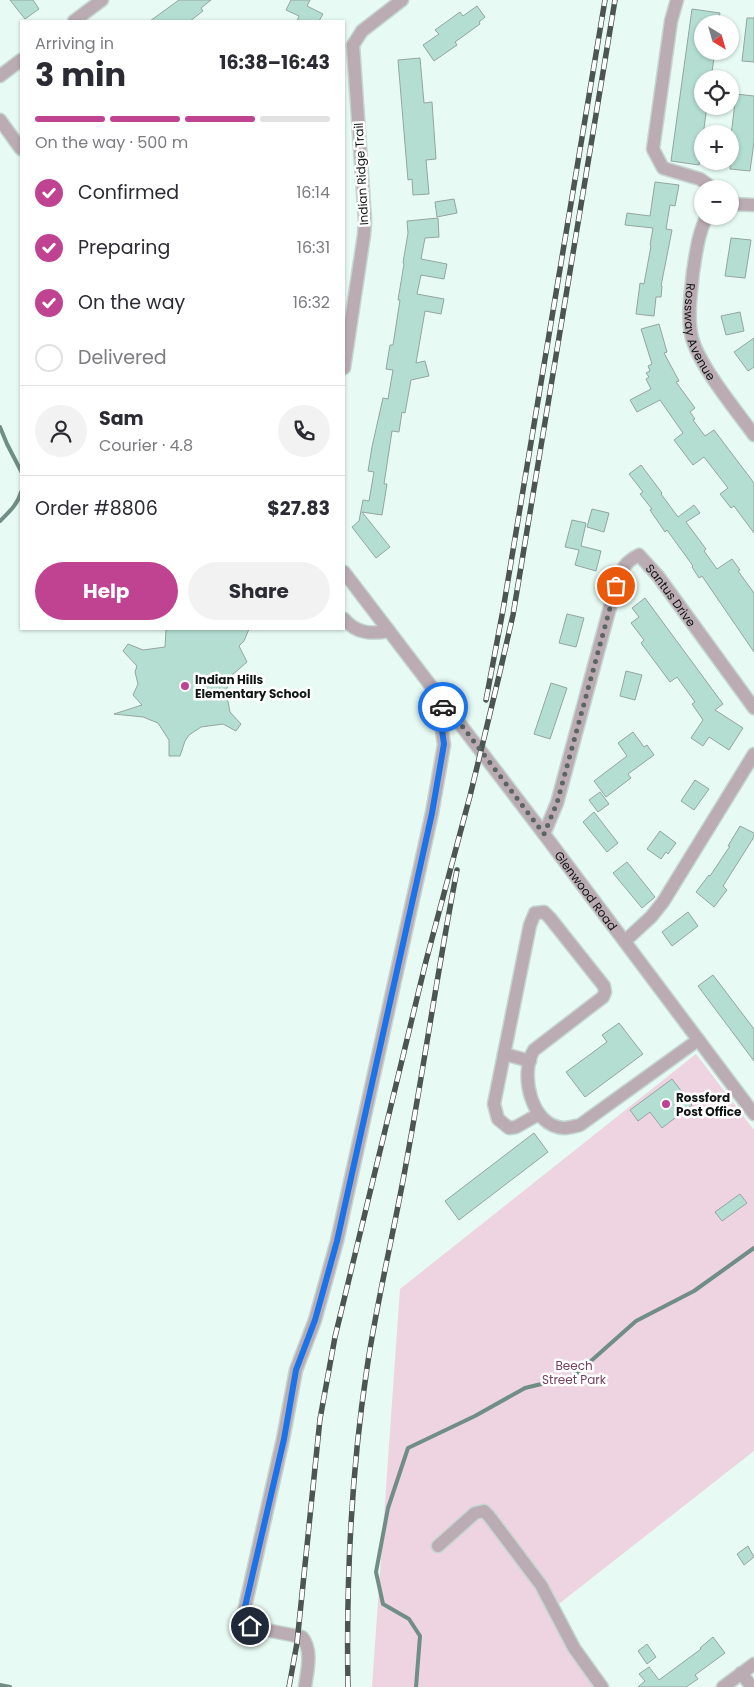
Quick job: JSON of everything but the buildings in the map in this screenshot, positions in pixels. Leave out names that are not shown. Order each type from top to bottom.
[{"type":"street","points":[[75,20],[102,0]]},
{"type":"street","name":"Indian Ridge Trail","points":[[345,361],[365,221],[354,45],[362,31],[402,0]]},
{"type":"street","points":[[677,0],[671,22],[653,149],[663,168],[701,180]]},
{"type":"street","points":[[0,76],[20,61]]},
{"type":"street","points":[[0,120],[20,148]]},
{"type":"street","points":[[739,204],[754,205]]},
{"type":"street","name":"Rossway Avenue","points":[[704,225],[700,234],[691,290],[690,319],[692,337],[702,360],[754,435]]},
{"type":"street","name":"Santus Drive","points":[[544,834],[557,803],[616,586],[628,560],[638,555],[652,569],[754,708]]},
{"type":"street","name":"Glenwood Road","points":[[345,573],[754,1114]]},
{"type":"street","points":[[345,620],[353,627],[367,633],[389,630]]},
{"type":"street","points":[[305,1687],[308,1655],[306,1642],[302,1637],[241,1624],[284,1439],[296,1370],[315,1320],[337,1241],[426,842],[444,744],[440,716],[444,702]]},
{"type":"street","points":[[625,941],[651,917],[663,902],[754,754]]},
{"type":"street","points":[[539,1114],[516,1127],[509,1128],[498,1118],[494,1104],[530,925],[535,913],[544,912],[604,986],[606,992],[603,997],[534,1050],[530,1057],[528,1082],[532,1103],[539,1114],[551,1124],[564,1128],[580,1125],[698,1040]]},
{"type":"street","points":[[504,1054],[530,1061]]},
{"type":"street","points":[[438,1546],[475,1514],[484,1512],[489,1516],[541,1585],[574,1648],[602,1687]]},
{"type":"street","points":[[724,1687],[754,1664]]},
{"type":"street","points":[[741,1674],[752,1687]]},
{"type":"green space","name":"Beech Street Park","points":[[696,1054],[754,1130],[754,1451],[551,1610],[603,1687],[372,1687],[400,1289]]},
{"type":"waterway","points":[[0,427],[20,469]]},
{"type":"waterway","points":[[0,521],[10,511],[20,496]]},
{"type":"waterway","points":[[416,1687],[420,1636],[409,1619],[383,1604],[376,1572],[388,1508],[408,1448],[475,1416],[525,1388],[574,1376],[636,1321],[694,1291],[754,1248]]},
{"type":"waterway","points":[[0,1685],[10,1687]]},
{"type":"railway","points":[[486,700],[503,610],[605,0]]},
{"type":"railway","points":[[289,1687],[297,1643],[320,1419],[335,1337],[426,961],[470,796],[513,615],[615,0]]},
{"type":"railway","points":[[348,1687],[348,1607],[353,1487],[362,1408],[371,1342],[406,1164],[457,870]]},
{"type":"way so far","points":[[443,707],[444,702],[544,834],[557,803],[616,586]]},
{"type":"place","name":"Indian Hills Elementary School","points":[[185,686]]},
{"type":"place","name":"Rossford Post Office","points":[[666,1104]]},
{"type":"route","points":[[250,1626],[241,1624],[284,1439],[296,1370],[315,1320],[337,1241],[432,813],[444,744],[440,716],[443,707]]}]
